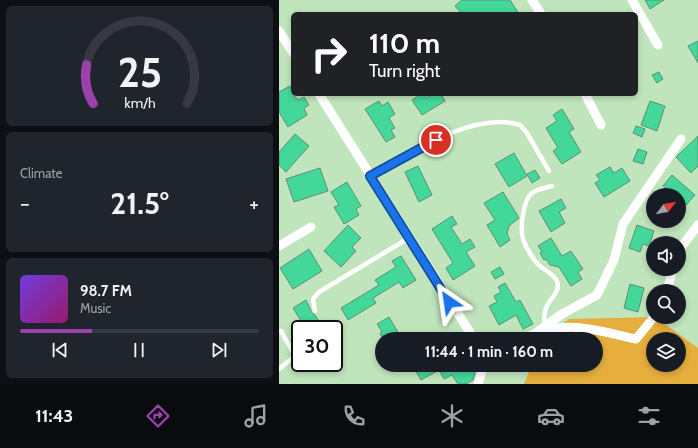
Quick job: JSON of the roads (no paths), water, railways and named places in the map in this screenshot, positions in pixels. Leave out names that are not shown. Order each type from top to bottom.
[{"type":"street","points":[[532,0],[540,12]]},
{"type":"street","points":[[632,0],[658,46]]},
{"type":"street","points":[[279,31],[291,50]]},
{"type":"street","points":[[320,96],[469,332]]},
{"type":"street","points":[[586,96],[601,125]]},
{"type":"street","points":[[537,332],[562,314],[597,295],[613,260],[623,224],[681,139]]},
{"type":"street","points":[[686,241],[698,225]]},
{"type":"street","points":[[279,246],[311,227]]},
{"type":"street","points":[[537,332],[556,327],[574,326],[636,338],[648,324]]},
{"type":"street","points":[[478,384],[482,372]]},
{"type":"lane","points":[[370,176],[436,140],[467,127],[488,123],[520,125],[527,133],[549,171]]},
{"type":"lane","points":[[545,326],[546,308],[558,290],[557,281],[552,274],[538,264],[528,251],[523,238],[523,219],[527,200],[532,194],[539,189],[552,186]]},
{"type":"lane","points":[[315,312],[313,299],[319,292],[409,238]]},
{"type":"lane","points":[[279,369],[295,356],[281,331]]}]
